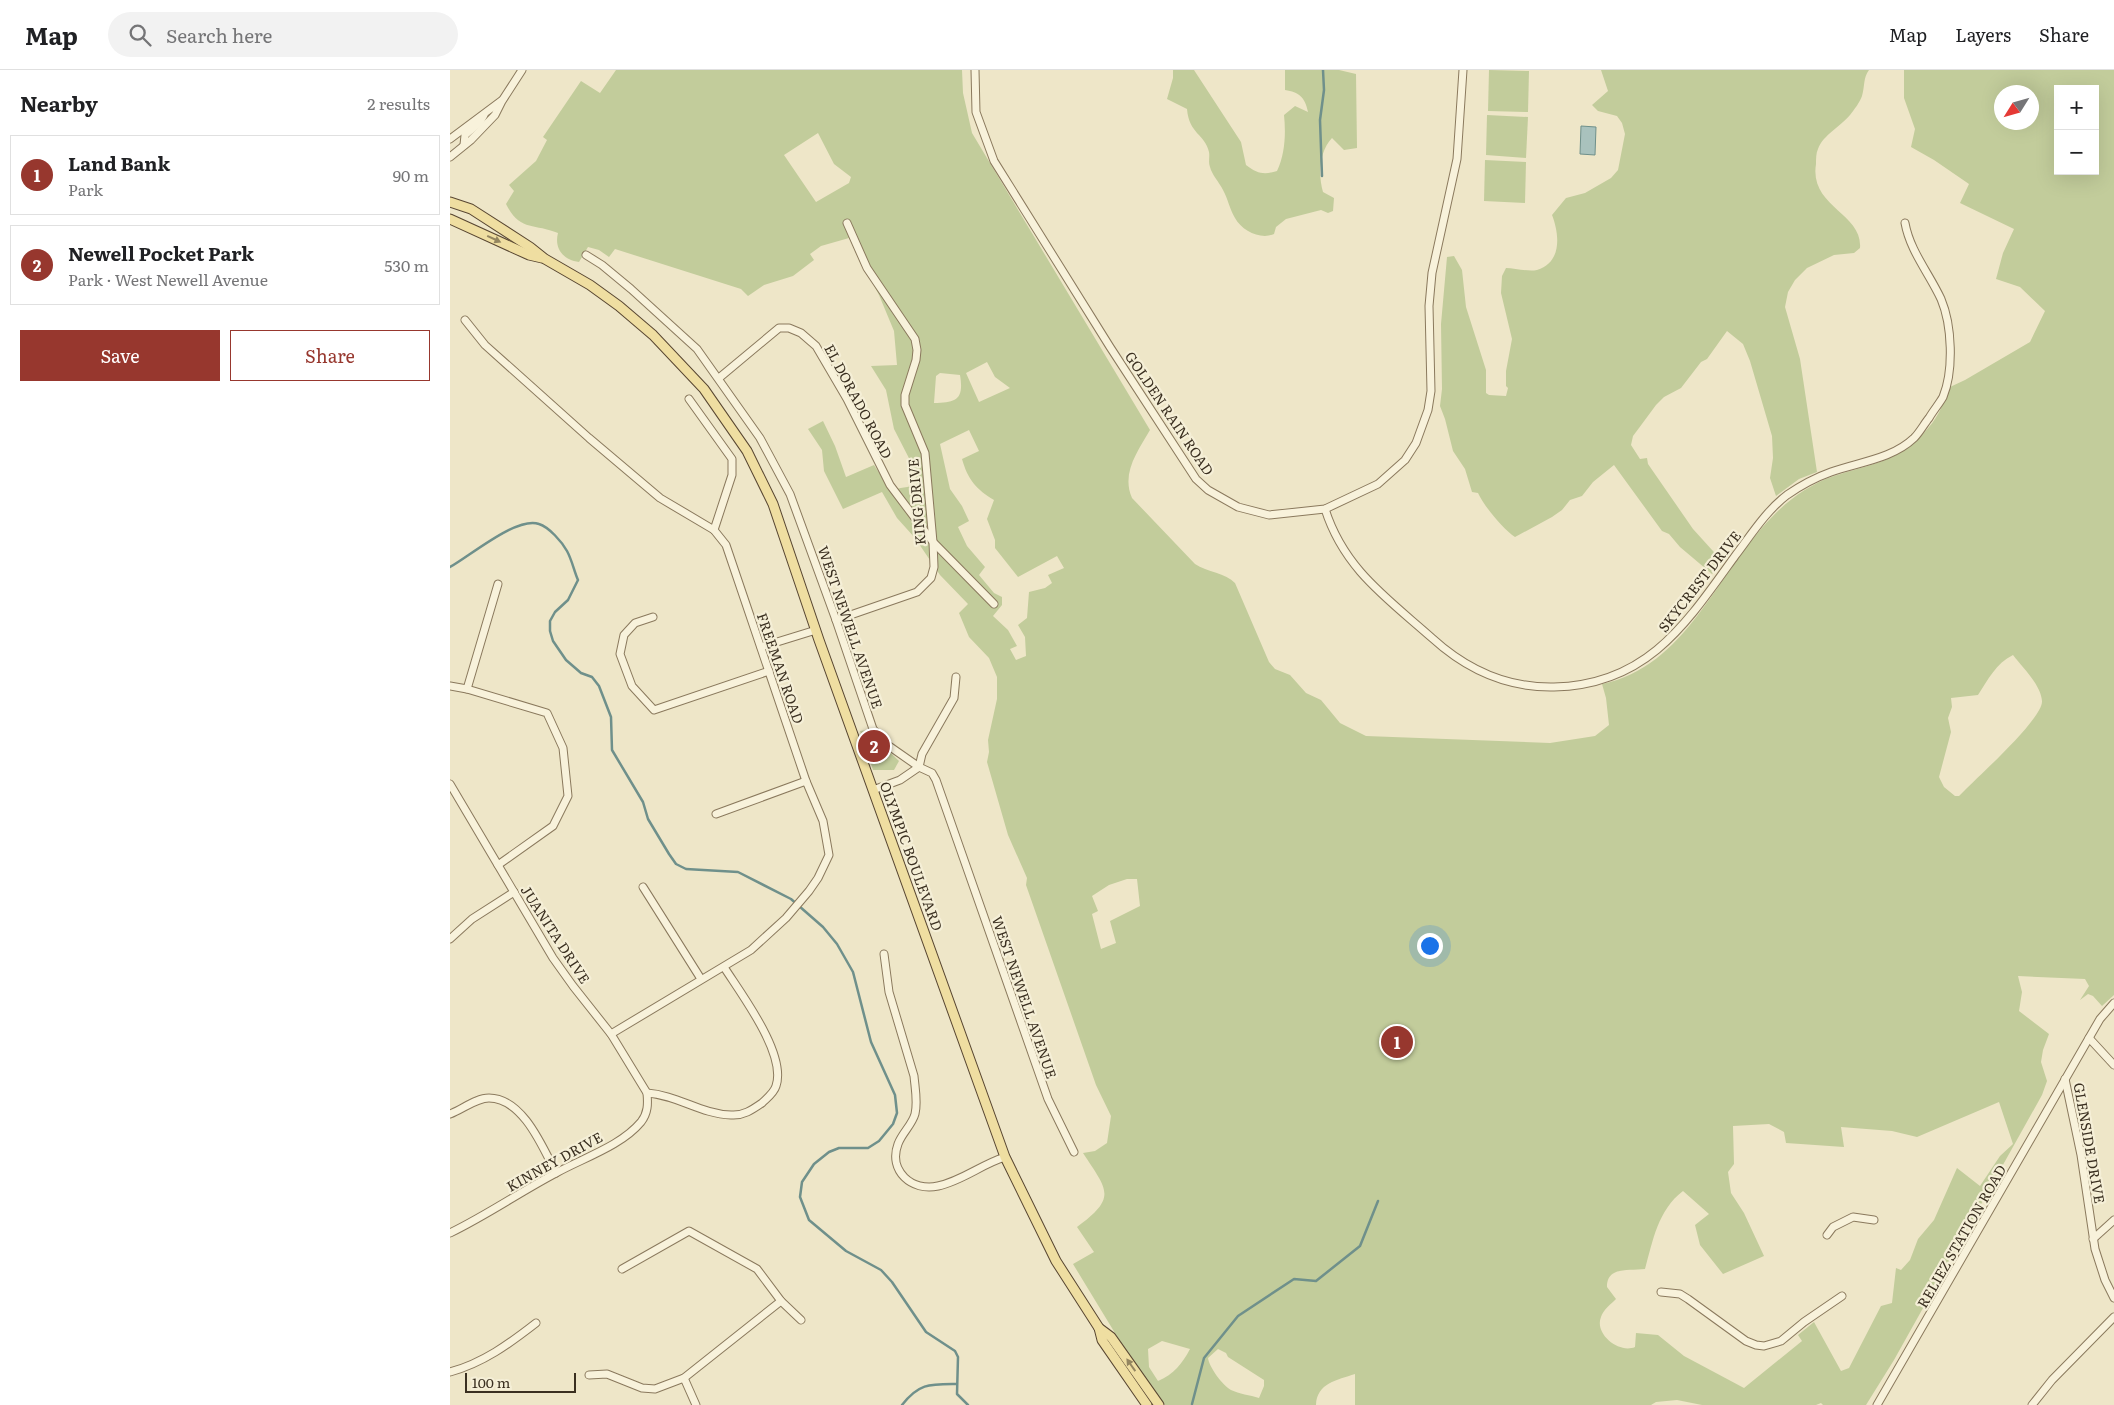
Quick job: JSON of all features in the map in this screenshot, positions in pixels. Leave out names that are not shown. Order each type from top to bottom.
[{"type":"main road","points":[[450,198],[456,200],[459,205]]},
{"type":"main road","name":"OLYMPIC BOULEVARD","points":[[450,202],[476,212],[545,259],[590,285],[619,306],[653,335],[704,389],[747,451],[773,504],[816,630],[1005,1157],[1056,1261],[1099,1328],[1102,1340],[1147,1405]]},
{"type":"main road","name":"OLYMPIC BOULEVARD","points":[[450,219],[529,255],[545,259]]},
{"type":"main road","name":"OLYMPIC BOULEVARD","points":[[1099,1328],[1111,1337],[1159,1405]]},
{"type":"street","points":[[450,157],[464,146],[495,115],[502,100],[522,70]]},
{"type":"street","name":"GOLDEN RAIN ROAD","points":[[975,70],[976,112],[994,161],[1110,347],[1196,479],[1208,490],[1238,507],[1269,515],[1325,509],[1361,493],[1386,478],[1405,460],[1424,427],[1431,391],[1429,306],[1431,282],[1457,159],[1463,70]]},
{"type":"street","points":[[450,140],[502,100]]},
{"type":"street","points":[[464,146],[465,135],[480,122],[486,112]]},
{"type":"street","name":"SKYCREST DRIVE","points":[[1325,509],[1337,540],[1359,573],[1437,643],[1459,660],[1475,669],[1498,679],[1522,685],[1566,686],[1602,680],[1637,665],[1677,633],[1758,524],[1785,497],[1829,472],[1895,452],[1914,438],[1943,397],[1951,352],[1949,329],[1941,300],[1907,237],[1905,222]]},
{"type":"street","name":"KING DRIVE","points":[[836,620],[917,592],[931,578],[934,567],[925,453],[906,405],[905,395],[916,360],[915,339],[867,268],[847,223]]},
{"type":"street","name":"WEST NEWELL AVENUE","points":[[586,255],[602,265],[661,315],[697,349],[760,438],[790,494],[873,729],[889,746],[932,773],[936,780],[1048,1099],[1074,1152]]},
{"type":"street","name":"FREEMAN ROAD","points":[[465,320],[485,345],[603,450],[660,498],[714,530],[726,545],[806,781],[823,821],[828,855],[818,878],[786,918],[751,950],[611,1034]]},
{"type":"street","name":"EL DORADO ROAD","points":[[719,378],[779,328],[789,328],[801,333],[816,346],[847,399],[890,486],[933,542]]},
{"type":"street","points":[[689,399],[732,459],[732,475],[714,530]]},
{"type":"street","points":[[933,542],[994,604]]},
{"type":"street","points":[[467,689],[498,584]]},
{"type":"street","points":[[653,617],[635,623],[624,635],[620,654],[632,686],[654,710],[769,671]]},
{"type":"street","points":[[761,647],[816,630]]},
{"type":"street","points":[[873,790],[900,780],[919,766],[922,754],[954,698],[956,677]]},
{"type":"street","points":[[450,686],[467,689],[548,713],[563,748],[568,796],[553,826],[498,865]]},
{"type":"street","points":[[716,814],[806,781]]},
{"type":"street","name":"JUANITA DRIVE","points":[[450,784],[553,958],[611,1034],[647,1093]]},
{"type":"street","points":[[643,887],[701,979]]},
{"type":"street","points":[[450,940],[472,920],[514,892]]},
{"type":"street","points":[[884,954],[889,992],[914,1076],[915,1088],[915,1114],[900,1139],[896,1155],[896,1164],[901,1174],[913,1185],[936,1186],[1005,1157]]},
{"type":"street","points":[[647,1093],[670,1096],[713,1114],[733,1116],[744,1114],[754,1109],[769,1097],[776,1087],[777,1063],[771,1044],[724,967]]},
{"type":"street","name":"GLENSIDE DRIVE","points":[[2114,1003],[2100,1019],[2066,1079],[2081,1156],[2097,1260],[2114,1298]]},
{"type":"street","points":[[2089,1038],[2114,1064]]},
{"type":"street","name":"RELIEZ STATION ROAD","points":[[1877,1405],[2066,1079]]},
{"type":"street","name":"KINNEY DRIVE","points":[[450,1233],[556,1173],[596,1154],[633,1130],[646,1114],[647,1093]]},
{"type":"street","points":[[450,1114],[479,1100],[489,1098],[503,1101],[520,1112],[556,1173]]},
{"type":"street","points":[[1827,1234],[1833,1227],[1853,1217],[1874,1220]]},
{"type":"street","points":[[2093,1239],[2114,1220]]},
{"type":"street","points":[[622,1269],[689,1231],[757,1269],[781,1301],[801,1320]]},
{"type":"street","points":[[1661,1292],[1680,1294],[1746,1341],[1764,1346],[1781,1341],[1804,1322],[1842,1296]]},
{"type":"street","points":[[589,1375],[607,1374],[642,1388],[655,1390],[684,1378],[781,1301]]},
{"type":"street","points":[[2032,1405],[2052,1380],[2114,1318]]},
{"type":"street","points":[[450,1372],[470,1366],[510,1344],[536,1323]]},
{"type":"street","points":[[684,1378],[696,1405]]},
{"type":"green space","points":[[616,70],[962,70],[963,93],[972,133],[1150,430],[1132,462],[1128,480],[1132,498],[1195,564],[1227,577],[1235,583],[1269,662],[1275,669],[1290,675],[1306,693],[1321,700],[1340,723],[1366,736],[1550,743],[1595,736],[1609,725],[1606,698],[1602,684],[1631,674],[1656,659],[1678,639],[1698,615],[1752,540],[1785,505],[1816,483],[1886,460],[1908,448],[1933,423],[1950,387],[2030,342],[2045,311],[2020,287],[1996,279],[2003,253],[2014,229],[1960,203],[1969,184],[1911,147],[1915,129],[1904,98],[1904,70],[2114,70],[2114,995],[2102,1006],[2093,996],[2088,994],[2080,1000],[2089,986],[2085,979],[2018,976],[2022,992],[2019,1011],[2049,1034],[2041,1062],[2047,1081],[2042,1095],[1894,1360],[1866,1405],[1823,1405],[1821,1403],[1816,1405],[1702,1405],[1677,1400],[1656,1402],[1651,1405],[1355,1405],[1355,1374],[1324,1387],[1317,1398],[1316,1405],[1165,1405],[1118,1338],[1073,1264],[1094,1252],[1077,1227],[1099,1208],[1104,1193],[1098,1176],[1083,1153],[1095,1151],[1107,1143],[1111,1116],[1096,1085],[1026,885],[1027,878],[1008,835],[987,762],[989,752],[988,740],[997,699],[997,677],[989,658],[969,637],[959,613],[968,604],[940,575],[915,538],[897,518],[882,492],[843,509],[824,471],[822,450],[808,429],[823,421],[835,446],[846,477],[874,465],[891,491],[917,484],[913,466],[894,429],[886,390],[871,366],[897,365],[894,331],[879,295],[849,238],[821,246],[810,254],[814,260],[793,276],[764,285],[748,296],[741,289],[615,249],[609,257],[599,250],[588,247],[579,262],[568,259],[561,252],[557,244],[558,233],[522,223],[511,213],[506,204],[514,191],[509,185],[536,161],[547,140],[543,137],[581,81],[600,93]],"holes":[[[818,133],[834,164],[851,177],[849,183],[816,202],[784,155]],[[987,362],[995,377],[1010,388],[979,402],[966,373]],[[940,373],[960,375],[961,390],[957,398],[948,402],[934,403],[936,376]],[[969,430],[979,451],[962,459],[967,473],[974,483],[982,492],[994,500],[987,519],[995,540],[995,548],[1018,577],[1057,556],[1064,568],[1048,575],[1052,583],[1045,588],[1029,592],[1027,618],[1018,625],[1025,637],[1026,656],[1016,660],[1010,649],[1017,646],[1008,630],[993,616],[1002,605],[1002,597],[994,593],[979,575],[985,567],[967,546],[958,527],[969,521],[962,506],[950,489],[940,444]],[[2013,655],[2035,683],[2041,695],[2040,709],[2010,746],[1959,796],[1955,796],[1944,787],[1939,777],[1951,732],[1948,718],[1952,707],[1951,698],[1978,695],[1993,672],[2007,658]],[[1127,879],[1137,879],[1140,906],[1110,921],[1116,943],[1101,949],[1092,914],[1098,911],[1092,896],[1109,885]],[[1999,1102],[2013,1144],[2000,1156],[1980,1186],[1957,1168],[1934,1220],[1918,1239],[1910,1260],[1901,1270],[1896,1268],[1892,1303],[1881,1306],[1849,1368],[1841,1371],[1814,1322],[1798,1335],[1802,1341],[1744,1388],[1684,1356],[1658,1335],[1636,1333],[1635,1347],[1629,1348],[1615,1345],[1604,1336],[1601,1330],[1601,1317],[1616,1299],[1607,1287],[1608,1280],[1620,1271],[1645,1269],[1662,1216],[1683,1191],[1709,1214],[1695,1225],[1700,1245],[1723,1274],[1764,1256],[1744,1213],[1731,1193],[1728,1172],[1734,1164],[1733,1126],[1769,1124],[1784,1132],[1786,1143],[1844,1147],[1841,1127],[1892,1131],[1917,1137]],[[1162,1341],[1190,1349],[1177,1368],[1158,1381],[1149,1367],[1148,1349]],[[1218,1349],[1264,1380],[1264,1386],[1259,1398],[1237,1393],[1228,1388],[1220,1380],[1208,1358]]]},
{"type":"green space","points":[[1173,70],[1194,70],[1241,142],[1246,165],[1258,172],[1265,173],[1277,171],[1282,158],[1285,129],[1284,115],[1295,106],[1308,112],[1301,96],[1285,90],[1285,70],[1339,70],[1356,74],[1357,148],[1344,150],[1332,138],[1322,156],[1320,178],[1323,192],[1334,198],[1333,211],[1328,213],[1321,210],[1286,219],[1276,227],[1274,234],[1269,236],[1252,233],[1242,227],[1233,215],[1225,193],[1212,173],[1207,146],[1191,124],[1187,109],[1167,99],[1173,78]]},
{"type":"green space","points":[[1489,70],[1529,71],[1528,112],[1488,111]]},
{"type":"green space","points":[[1601,70],[1869,70],[1865,79],[1862,96],[1852,113],[1820,144],[1816,158],[1816,179],[1820,190],[1853,226],[1859,236],[1860,248],[1854,253],[1834,255],[1807,268],[1795,280],[1788,292],[1785,307],[1800,359],[1817,472],[1799,479],[1776,496],[1770,478],[1773,458],[1772,436],[1750,361],[1743,344],[1727,331],[1707,359],[1701,362],[1681,388],[1664,397],[1656,405],[1633,436],[1631,445],[1640,459],[1647,458],[1648,464],[1693,529],[1722,561],[1712,574],[1680,547],[1669,534],[1662,531],[1614,465],[1593,482],[1582,496],[1570,500],[1562,510],[1552,517],[1515,537],[1494,517],[1478,493],[1472,492],[1465,469],[1453,451],[1440,406],[1442,389],[1441,324],[1447,257],[1454,256],[1462,270],[1466,307],[1486,370],[1486,393],[1489,395],[1506,396],[1508,388],[1506,386],[1506,371],[1512,339],[1501,293],[1502,276],[1506,268],[1537,270],[1551,261],[1557,246],[1556,230],[1552,215],[1566,198],[1585,193],[1611,178],[1618,170],[1625,134],[1622,123],[1617,116],[1598,111],[1592,105],[1608,91]]},
{"type":"green space","points":[[1487,115],[1528,117],[1526,158],[1486,155]]},
{"type":"green space","points":[[1485,160],[1526,162],[1525,203],[1484,201]]},
{"type":"green space","points":[[867,730],[899,761],[894,770],[873,770],[860,731]]},
{"type":"water","points":[[1581,126],[1596,127],[1595,155],[1580,154]]},
{"type":"waterway","points":[[1322,176],[1320,120],[1324,90],[1323,70]]},
{"type":"waterway","points":[[450,567],[494,538],[519,526],[530,523],[539,524],[555,535],[567,551],[578,580],[568,600],[555,612],[550,621],[553,641],[566,660],[581,673],[592,677],[599,686],[611,717],[612,750],[643,802],[648,819],[669,854],[676,864],[686,869],[738,872],[791,899],[823,927],[837,944],[853,972],[871,1042],[895,1095],[897,1113],[893,1124],[879,1141],[868,1148],[839,1148],[829,1152],[814,1164],[802,1182],[800,1197],[809,1220],[846,1251],[881,1270],[892,1282],[926,1332],[955,1351],[958,1357],[957,1394],[968,1405]]},
{"type":"waterway","points":[[1192,1404],[1204,1358],[1238,1316],[1294,1279],[1316,1281],[1360,1246],[1378,1201]]},
{"type":"waterway","points":[[902,1405],[914,1392],[926,1386],[956,1384]]},
{"type":"place","name":"Newell Pocket Park","points":[[874,746]]},
{"type":"place","name":"Land Bank","points":[[1397,1042]]}]
